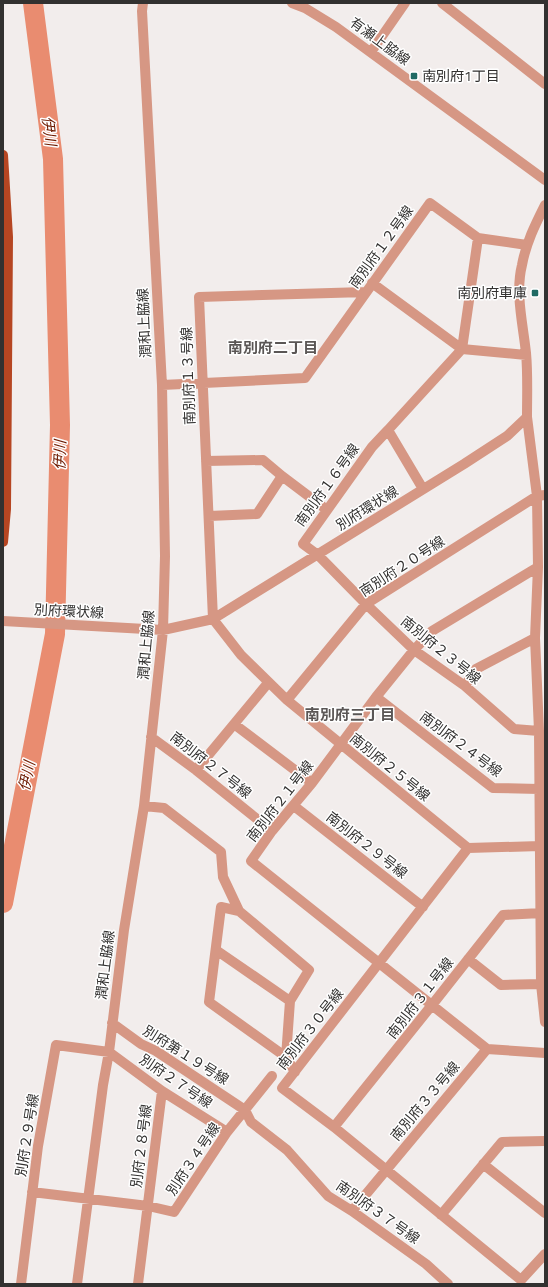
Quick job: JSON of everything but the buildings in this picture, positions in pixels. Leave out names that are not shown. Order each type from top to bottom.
[{"type":"main road","points":[[3,155],[8,237],[6,509],[3,542]]},
{"type":"street","name":"潤和上脇線","points":[[77,1284],[124,930],[144,806],[163,630],[165,556],[162,385],[143,3]]},
{"type":"street","name":"有瀬上脇線","points":[[292,3],[307,6],[336,26],[545,180]]},
{"type":"street","points":[[371,52],[405,3]]},
{"type":"street","points":[[442,3],[545,84]]},
{"type":"street","name":"南別府１２号線","points":[[162,385],[305,378],[430,203],[478,238]]},
{"type":"street","points":[[545,205],[531,233],[527,245],[521,266],[519,288],[526,355],[527,417],[541,495],[535,638],[539,731],[541,984],[545,1022]]},
{"type":"street","points":[[423,489],[388,430],[462,349],[478,238],[527,245]]},
{"type":"street","points":[[372,283],[462,349],[526,355]]},
{"type":"street","name":"南別府１３号線","points":[[214,619],[198,297],[365,292]]},
{"type":"street","name":"別府環状線","points":[[5,621],[163,630],[214,619],[464,464],[507,436],[527,417]]},
{"type":"street","name":"南別府１６号線","points":[[318,555],[303,544],[372,447],[388,430]]},
{"type":"street","points":[[206,461],[263,460],[327,510]]},
{"type":"street","points":[[209,516],[256,514],[282,476]]},
{"type":"street","name":"南別府２０号線","points":[[287,700],[366,604],[541,495]]},
{"type":"street","name":"南別府２３号線","points":[[318,555],[414,650],[465,686],[514,729],[539,731]]},
{"type":"street","name":"南別府２１号線","points":[[487,1049],[251,861],[272,831],[294,806],[341,745],[376,696],[414,650],[432,631],[538,567]]},
{"type":"street","name":"南別府２５号線","points":[[214,619],[241,655],[268,683],[341,745],[468,848]]},
{"type":"street","points":[[465,686],[476,669],[535,638]]},
{"type":"street","points":[[196,770],[268,683]]},
{"type":"street","name":"南別府２４号線","points":[[376,696],[493,788],[539,789]]},
{"type":"street","points":[[234,724],[312,783]]},
{"type":"street","name":"南別府２７号線","points":[[151,737],[196,770],[272,831]]},
{"type":"street","points":[[144,806],[164,808],[221,852],[223,877],[239,911],[309,970],[290,1001],[286,1057]]},
{"type":"street","name":"南別府２９号線","points":[[294,806],[422,907]]},
{"type":"street","points":[[468,848],[540,846]]},
{"type":"street","name":"南別府３０号線","points":[[468,848],[282,1088],[334,1127],[520,1282],[545,1254]]},
{"type":"street","points":[[239,911],[221,907],[209,1002],[286,1057],[295,1072]]},
{"type":"street","name":"南別府３１号線","points":[[334,1127],[432,1006],[503,915],[541,913]]},
{"type":"street","points":[[216,950],[290,1001]]},
{"type":"street","points":[[468,959],[501,985],[541,984]]},
{"type":"street","name":"別府第１９号線","points":[[112,1023],[141,1044],[156,1051],[245,1110]]},
{"type":"street","name":"別府２９号線","points":[[21,1284],[38,1146],[56,1045],[109,1052]]},
{"type":"street","points":[[487,1049],[545,1053]]},
{"type":"street","name":"南別府３３号線","points":[[352,1211],[487,1049]]},
{"type":"street","name":"別府２７号線","points":[[109,1052],[162,1091],[227,1132]]},
{"type":"street","name":"別府３４号線","points":[[32,1192],[148,1206],[174,1212],[227,1132],[272,1076]]},
{"type":"street","name":"別府２８号線","points":[[138,1284],[162,1091]]},
{"type":"street","name":"南別府３７号線","points":[[245,1110],[250,1122],[287,1150],[328,1196],[352,1211],[426,1264],[448,1284]]},
{"type":"street","points":[[441,1216],[502,1142],[545,1141]]},
{"type":"street","points":[[483,1164],[545,1214]]},
{"type":"waterway","name":"伊川","points":[[3,903],[55,634],[60,425],[53,159],[33,3]]},
{"type":"place","name":"南別府1丁目","points":[[414,76]]},
{"type":"place","name":"南別府車庫","points":[[535,293]]},
{"type":"district","name":"南別府二丁目","points":[[273,348]]},
{"type":"district","name":"南別府三丁目","points":[[350,715]]}]
